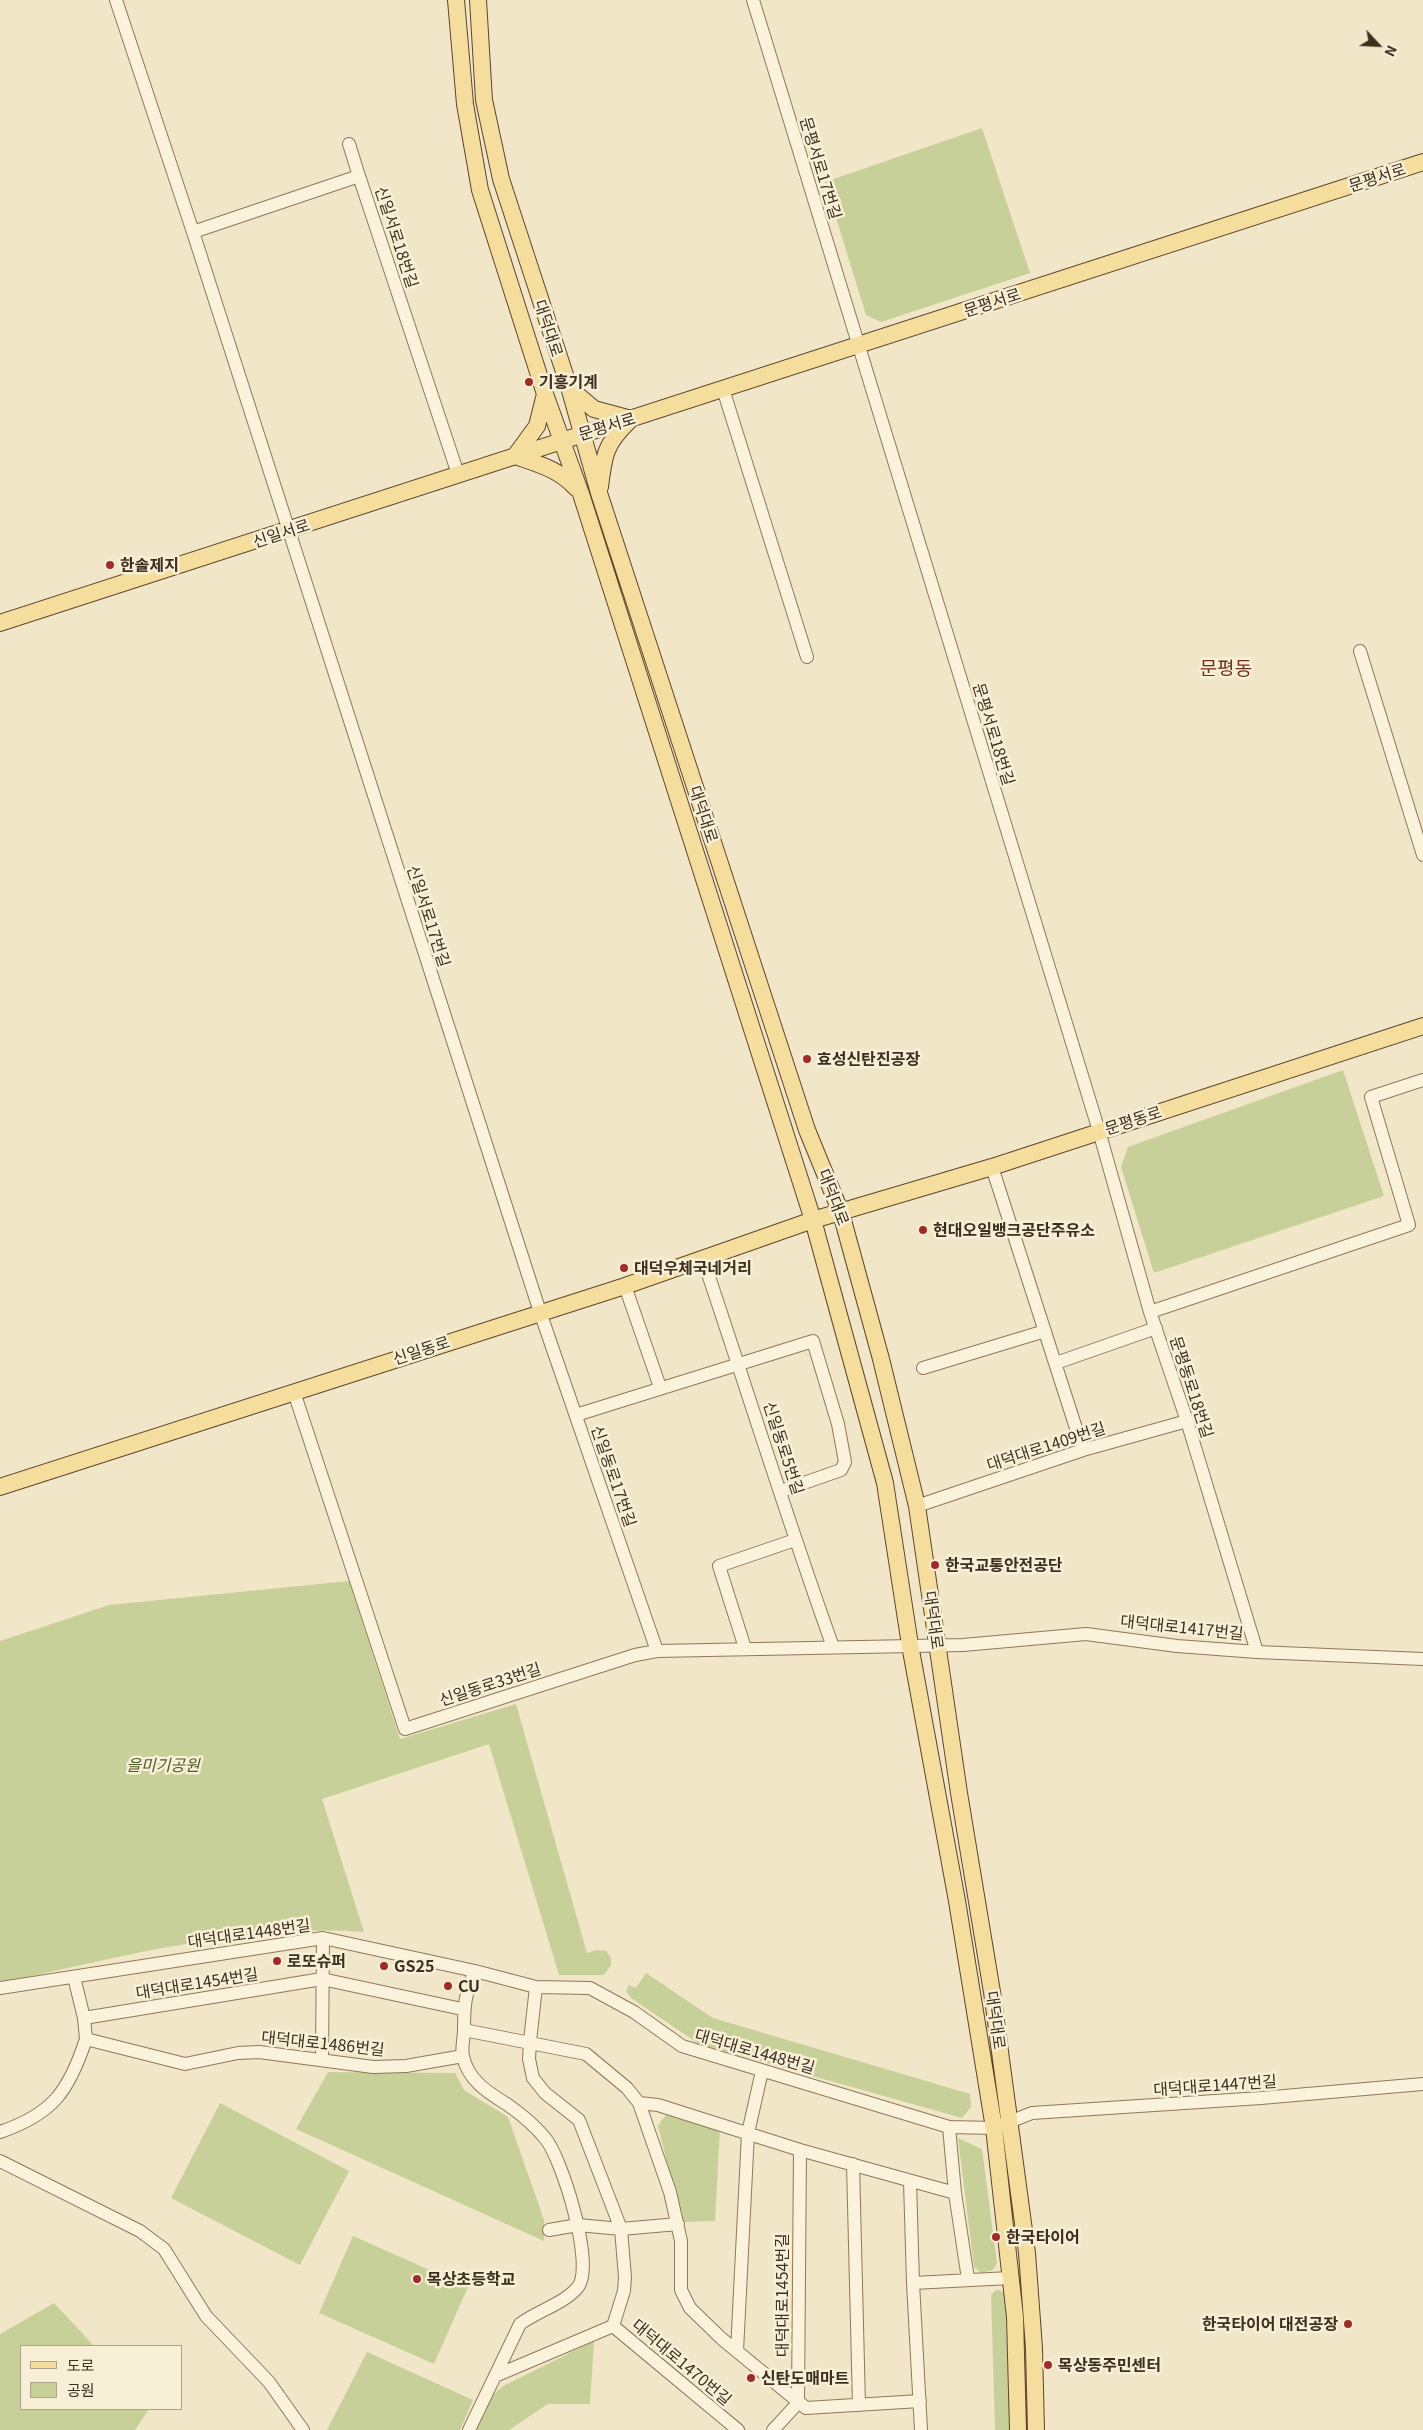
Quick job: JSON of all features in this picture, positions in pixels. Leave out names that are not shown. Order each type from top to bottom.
[{"type":"main road","name":"대덕대로","points":[[456,0],[465,104],[480,190],[545,394],[581,494],[813,1220],[885,1483],[910,1645],[958,1910],[994,2128],[1015,2317],[1018,2430]]},
{"type":"main road","name":"대덕대로","points":[[478,0],[484,100],[501,179],[569,388],[599,493],[807,1130],[841,1213],[881,1359],[918,1506],[937,1644],[992,1992],[1027,2253],[1034,2348],[1036,2430]]},
{"type":"main road","name":"문평서로","points":[[561,441],[1423,162]]},
{"type":"main road","points":[[569,388],[594,409],[631,419]]},
{"type":"main road","points":[[545,394],[537,426],[515,456],[550,467],[566,477],[581,494]]},
{"type":"main road","points":[[599,493],[606,450],[613,436],[631,419]]},
{"type":"main road","name":"신일서로","points":[[0,623],[561,441]]},
{"type":"main road","name":"문평동로","points":[[841,1213],[992,1167],[1423,1026]]},
{"type":"main road","name":"신일동로","points":[[0,1487],[625,1286],[813,1220],[841,1213]]},
{"type":"street","points":[[116,0],[193,232],[288,531]]},
{"type":"street","name":"문평서로17번길","points":[[753,0],[858,346]]},
{"type":"street","points":[[350,144],[360,176]]},
{"type":"street","name":"신일서로18번길","points":[[193,232],[360,176],[458,474]]},
{"type":"street","name":"문평서로18번길","points":[[858,346],[1099,1131]]},
{"type":"street","points":[[723,389],[807,657]]},
{"type":"street","name":"신일서로17번길","points":[[288,531],[540,1312]]},
{"type":"street","points":[[1360,651],[1423,855]]},
{"type":"street","points":[[1150,1312],[1409,1225],[1370,1097],[1423,1080]]},
{"type":"street","name":"문평동로18번길","points":[[1099,1131],[1150,1312],[1186,1421],[1257,1652]]},
{"type":"street","points":[[992,1167],[1083,1450]]},
{"type":"street","name":"신일동로5번길","points":[[703,1259],[781,1491],[795,1540],[833,1647]]},
{"type":"street","points":[[625,1286],[660,1387]]},
{"type":"street","name":"신일동로17번길","points":[[540,1312],[657,1651]]},
{"type":"street","points":[[1056,1363],[1156,1328]]},
{"type":"street","points":[[923,1368],[1046,1331]]},
{"type":"street","points":[[576,1415],[812,1340],[838,1424],[845,1462],[841,1470],[781,1491]]},
{"type":"street","name":"신일동로33번길","points":[[294,1392],[404,1729],[635,1654],[657,1651],[745,1648],[937,1644]]},
{"type":"street","name":"대덕대로1409번길","points":[[918,1506],[1083,1450],[1186,1421]]},
{"type":"street","points":[[745,1648],[719,1566],[795,1540]]},
{"type":"street","name":"대덕대로1417번길","points":[[937,1644],[963,1645],[1086,1634],[1177,1646],[1257,1652],[1423,1659]]},
{"type":"street","points":[[322,2060],[323,1938]]},
{"type":"street","name":"대덕대로1448번길","points":[[0,1988],[323,1938],[536,1986],[590,1988],[634,2012],[682,2046],[949,2127],[994,2128],[1010,2122]]},
{"type":"street","points":[[469,2430],[520,2324],[533,2314],[560,2300],[578,2286],[582,2276],[583,2262],[578,2226],[555,2156],[546,2139],[509,2106],[486,2092],[474,2080],[463,2056],[464,2030],[462,2009],[475,1971]]},
{"type":"street","points":[[0,2132],[32,2120],[58,2098],[76,2070],[86,2039],[84,2018],[74,1977]]},
{"type":"street","name":"대덕대로1454번길","points":[[84,2018],[322,1979],[462,2009]]},
{"type":"street","name":"대덕대로1470번길","points":[[536,1986],[529,2059],[534,2078],[545,2093],[579,2120],[621,2229],[625,2277],[624,2291],[613,2326],[738,2430]]},
{"type":"street","points":[[464,2030],[530,2041],[586,2054],[627,2088],[639,2103],[670,2192],[681,2241],[681,2290],[690,2308],[798,2404],[806,2408],[920,2401]]},
{"type":"street","name":"대덕대로1486번길","points":[[86,2039],[185,2064],[238,2053],[259,2052],[387,2067],[463,2056]]},
{"type":"street","points":[[737,2351],[748,2133],[762,2071]]},
{"type":"street","name":"대덕대로1447번길","points":[[1010,2122],[1032,2113],[1261,2098],[1423,2084]]},
{"type":"street","points":[[639,2103],[658,2105],[800,2150],[955,2193]]},
{"type":"street","points":[[949,2127],[955,2193],[968,2279]]},
{"type":"street","name":"대덕대로1454번길","points":[[798,2404],[800,2150]]},
{"type":"street","points":[[0,2161],[140,2231],[164,2249],[206,2316],[269,2382],[302,2430]]},
{"type":"street","points":[[853,2164],[859,2405]]},
{"type":"street","points":[[910,2181],[922,2430]]},
{"type":"street","points":[[549,2230],[578,2226],[621,2229],[678,2224]]},
{"type":"street","points":[[914,2283],[1010,2278]]},
{"type":"street","points":[[495,2376],[613,2326]]},
{"type":"street","points":[[773,2430],[798,2404]]},
{"type":"green space","points":[[982,128],[1030,273],[881,322],[866,315],[825,182]]},
{"type":"green space","points":[[1343,1070],[1384,1196],[1154,1273],[1121,1167],[1128,1147]]},
{"type":"green space","name":"을미기공원","points":[[349,1581],[400,1739],[516,1704],[587,1953],[597,1950],[606,1951],[611,1958],[611,1965],[604,1975],[559,1975],[489,1744],[322,1799],[364,1932],[272,1933],[227,1938],[135,1954],[0,1983],[0,1641],[109,1605]]},
{"type":"green space","points":[[646,1973],[713,2018],[970,2094],[971,2107],[962,2118],[699,2044],[631,1998],[626,1991],[629,1985],[636,1988]]},
{"type":"green space","points":[[328,2072],[455,2073],[464,2090],[508,2117],[544,2220],[544,2241],[296,2129]]},
{"type":"green space","points":[[220,2103],[349,2171],[300,2265],[171,2198]]},
{"type":"green space","points":[[667,2113],[720,2128],[715,2221],[682,2222],[658,2126]]},
{"type":"green space","points":[[958,2138],[982,2149],[997,2263],[993,2270],[981,2273],[974,2267]]},
{"type":"green space","points":[[353,2236],[468,2287],[434,2364],[319,2313]]},
{"type":"green space","points":[[996,2290],[1000,2290],[1005,2294],[1011,2430],[995,2430],[991,2295]]},
{"type":"green space","points":[[54,2303],[93,2345],[20,2345],[20,2410],[148,2410],[135,2430],[0,2430],[0,2334]]},
{"type":"green space","points":[[594,2341],[590,2404],[548,2404],[509,2430],[476,2430],[493,2395],[503,2386]]},
{"type":"green space","points":[[367,2352],[473,2400],[460,2430],[327,2430]]},
{"type":"place","name":"기흥기계","points":[[529,382]]},
{"type":"place","name":"한솔제지","points":[[110,565]]},
{"type":"place","name":"효성신탄진공장","points":[[807,1059]]},
{"type":"place","name":"현대오일뱅크공단주유소","points":[[923,1230]]},
{"type":"place","name":"대덕우체국네거리","points":[[624,1268]]},
{"type":"place","name":"한국교통안전공단","points":[[935,1565]]},
{"type":"place","name":"로또슈퍼","points":[[277,1961]]},
{"type":"place","name":"GS25","points":[[384,1966]]},
{"type":"place","name":"CU","points":[[448,1986]]},
{"type":"place","name":"한국타이어","points":[[996,2237]]},
{"type":"place","name":"목상초등학교","points":[[417,2279]]},
{"type":"place","name":"한국타이어 대전공장","points":[[1348,2324]]},
{"type":"place","name":"목상동주민센터","points":[[1048,2365]]},
{"type":"place","name":"신탄도매마트","points":[[751,2378]]},
{"type":"district","name":"문평동","points":[[1226,668]]}]
